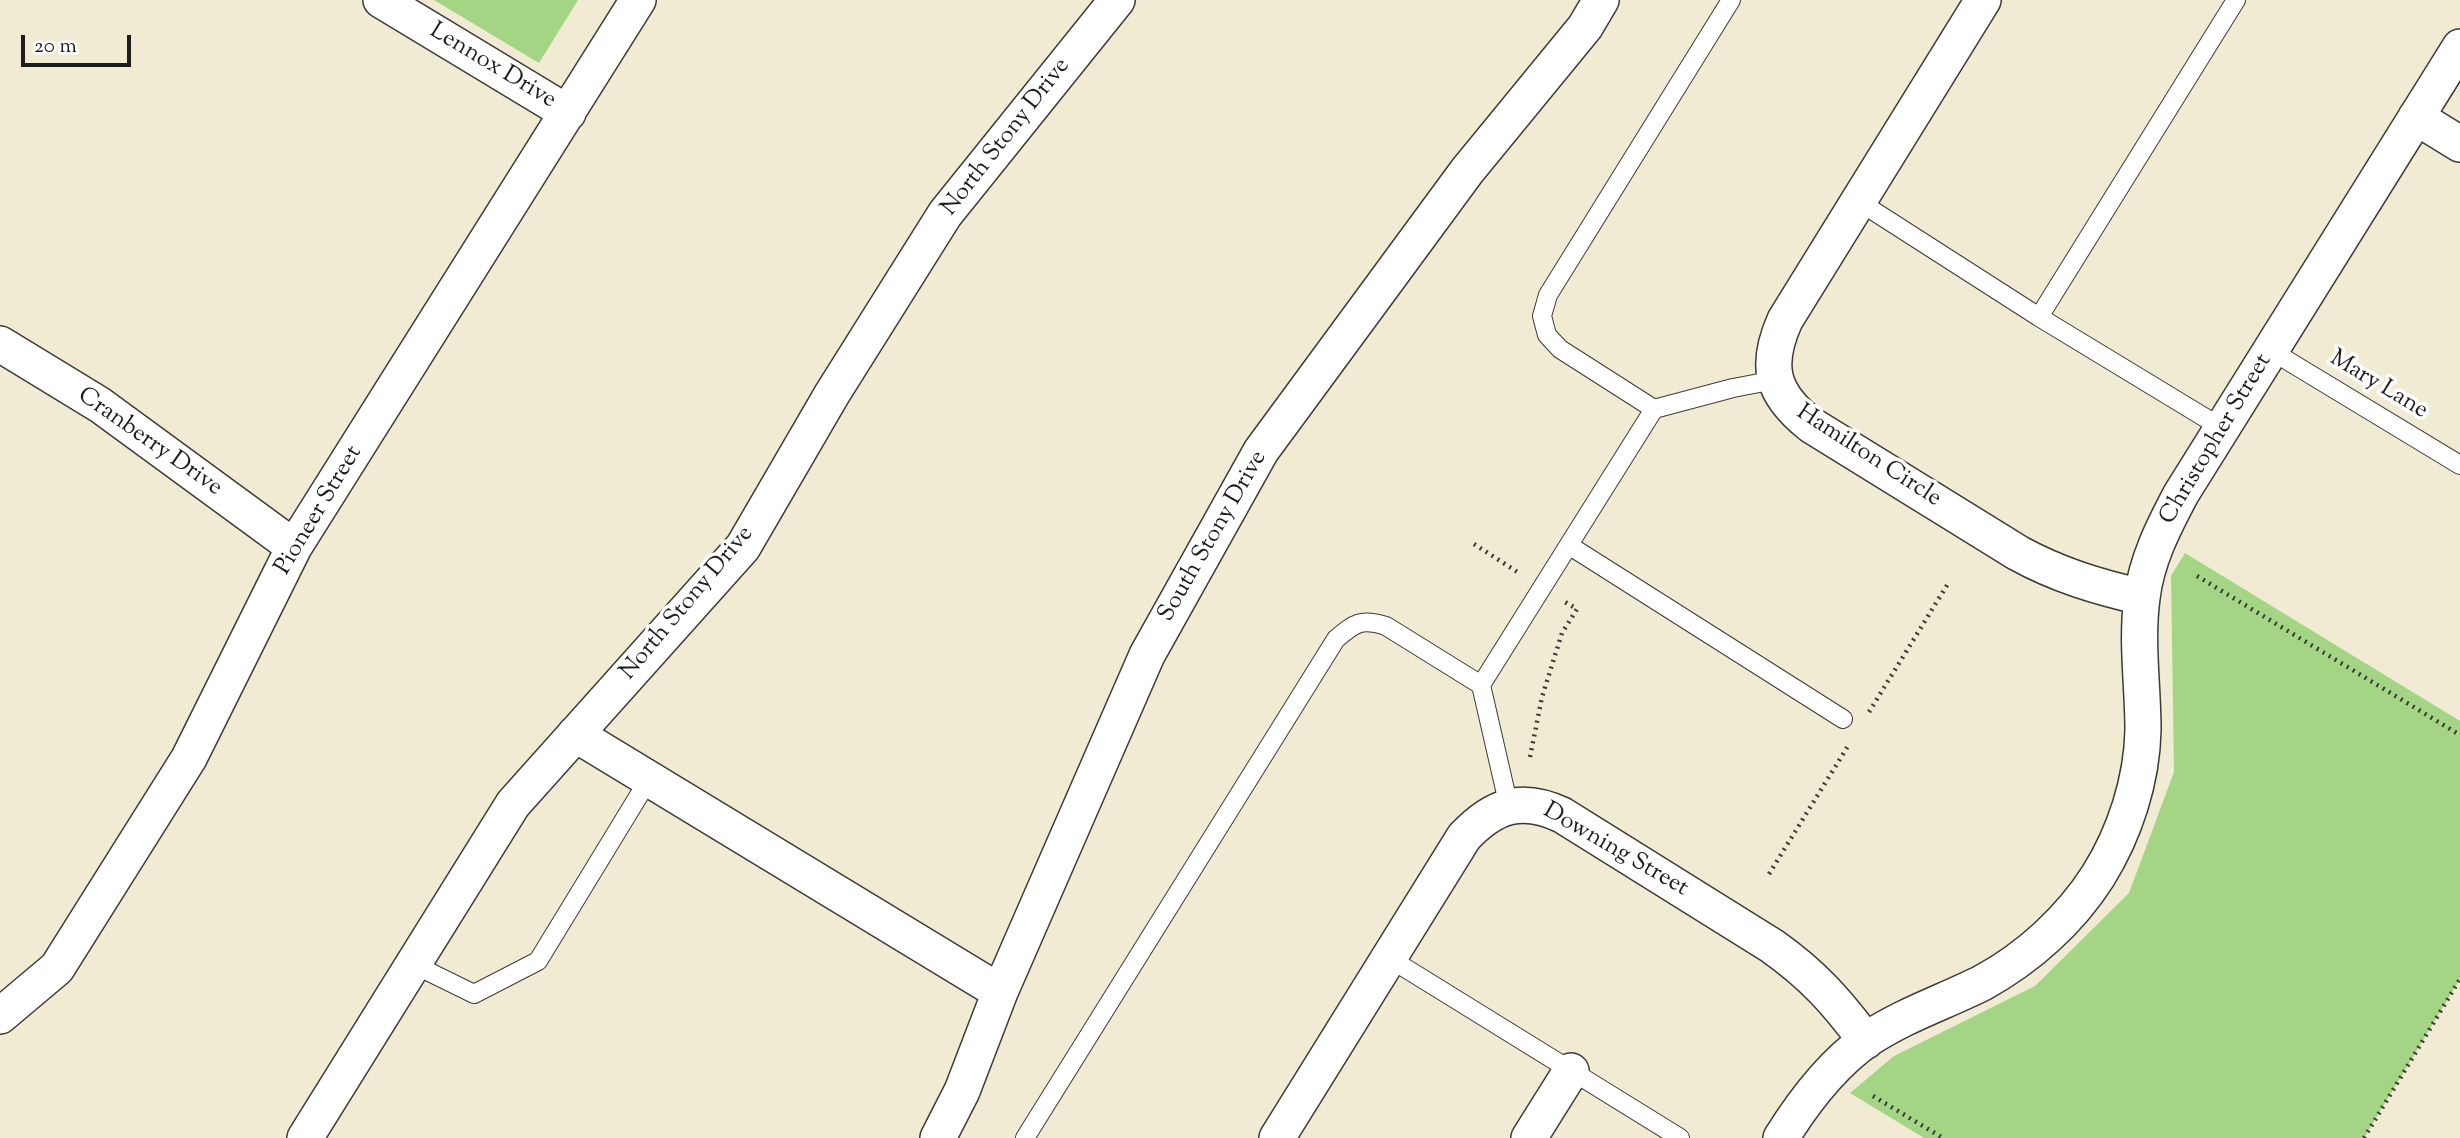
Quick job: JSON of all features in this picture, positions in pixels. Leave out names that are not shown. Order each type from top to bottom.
[{"type":"street","name":"Lennox Drive","points":[[381,0],[568,113]]},
{"type":"street","name":"Pioneer Street","points":[[4,1002],[57,968],[189,758],[294,547],[638,0]]},
{"type":"street","name":"North Stony Drive","points":[[305,1138],[513,804],[743,547],[832,394],[945,214],[1116,0]]},
{"type":"street","name":"South Stony Drive","points":[[938,1138],[962,1091],[1000,992],[1147,655],[1261,451],[1467,170],[1585,27],[1601,0]]},
{"type":"street","points":[[1775,380],[1773,360],[1776,339],[1785,320],[1983,0]]},
{"type":"street","name":"Christopher Street","points":[[1781,1138],[1814,1090],[1866,1041],[1906,1017],[1983,982],[2016,962],[2064,919],[2098,876],[2117,841],[2131,802],[2139,767],[2143,732],[2139,658],[2142,597],[2150,563],[2163,528],[2181,494],[2460,47]]},
{"type":"street","points":[[2416,117],[2460,144]]},
{"type":"street","name":"Cranberry Drive","points":[[0,344],[100,405],[294,547]]},
{"type":"street","name":"Hamilton Circle","points":[[1775,380],[1793,411],[1811,425],[2018,554],[2074,579],[2142,597]]},
{"type":"street","points":[[575,734],[1000,992]]},
{"type":"street","name":"Downing Street","points":[[1278,1138],[1464,837],[1478,822],[1494,811],[1509,807],[1530,804],[1546,807],[1562,815],[1772,946],[1801,966],[1822,987],[1866,1041]]},
{"type":"street","points":[[1529,1138],[1571,1071]]},
{"type":"lane","points":[[1654,409],[1560,349],[1547,334],[1542,316],[1548,295],[1731,0]]},
{"type":"lane","points":[[2039,317],[2236,0]]},
{"type":"lane","points":[[1858,201],[2039,317],[2222,428]]},
{"type":"lane","name":"Mary Lane","points":[[2270,350],[2460,465]]},
{"type":"lane","points":[[1481,685],[1570,547],[1654,409],[1775,380]]},
{"type":"lane","points":[[1570,547],[1843,719]]},
{"type":"lane","points":[[1025,1138],[1336,639],[1352,625],[1369,621],[1386,626],[1481,685],[1509,807]]},
{"type":"lane","points":[[413,964],[474,994],[538,961],[649,779]]},
{"type":"lane","points":[[1389,958],[1680,1138]]},
{"type":"path","points":[[2197,576],[2460,736]]},
{"type":"path","points":[[2364,1138],[2460,979]]},
{"type":"path","points":[[1872,1096],[1943,1138]]},
{"type":"green space","points":[[434,0],[578,0],[539,63]]},
{"type":"green space","points":[[2185,553],[2460,721],[2460,979],[2364,1138],[1924,1138],[1850,1093],[1894,1056],[2035,986],[2129,893],[2174,772],[2171,576]]}]
